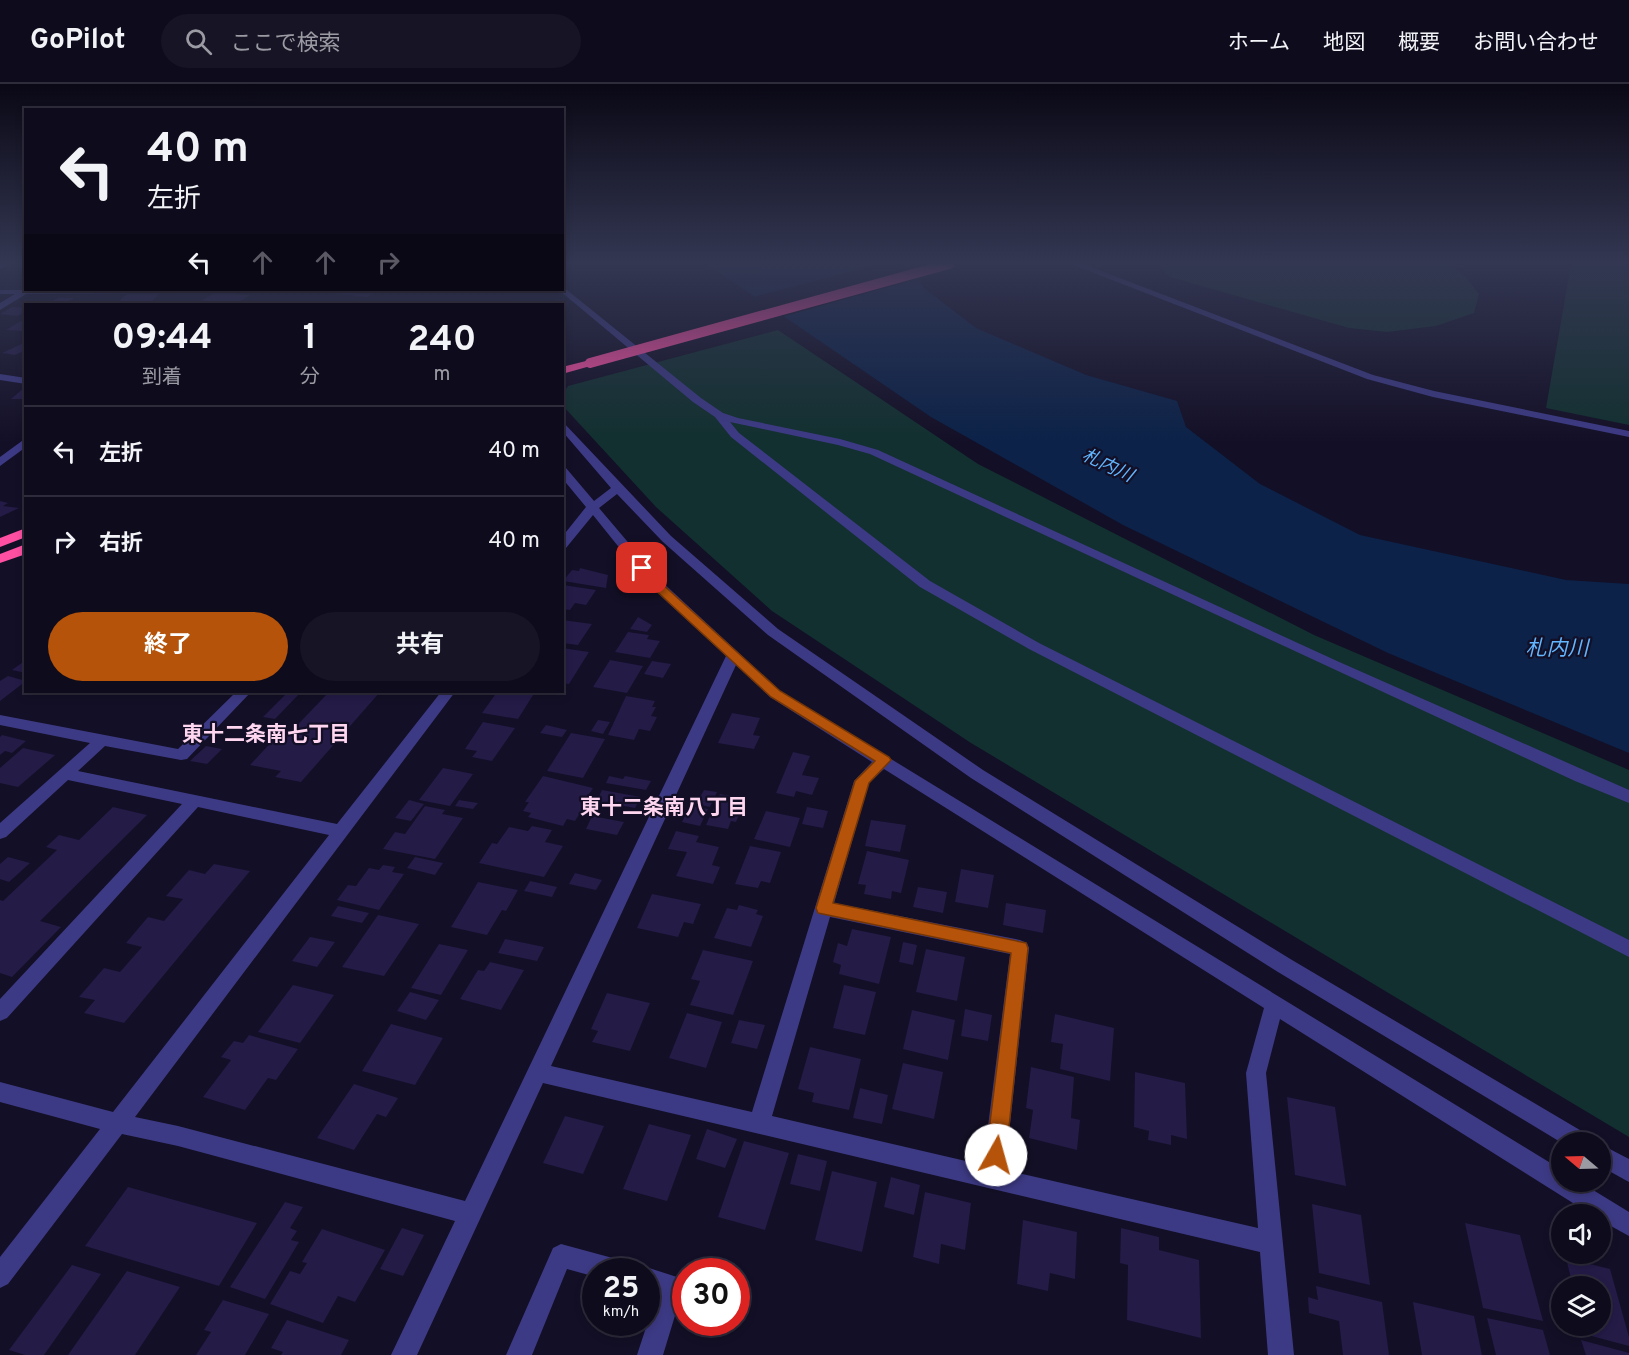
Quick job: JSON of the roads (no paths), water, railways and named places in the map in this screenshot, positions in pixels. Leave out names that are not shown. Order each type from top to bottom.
[{"type":"highway","points":[[658,332],[690,323]]},
{"type":"highway","points":[[564,370],[734,323]]},
{"type":"highway","points":[[612,345],[635,338]]},
{"type":"highway","points":[[564,358],[578,354]]},
{"type":"highway","points":[[0,543],[24,533]]},
{"type":"highway","points":[[0,559],[24,549]]},
{"type":"street","points":[[605,323],[697,400],[719,415],[736,421],[840,442],[874,452],[1343,669],[1629,797]]},
{"type":"street","points":[[1230,323],[1370,377],[1433,394],[1629,434]]},
{"type":"street","points":[[0,377],[24,381]]},
{"type":"street","points":[[719,415],[735,435],[924,584],[1034,646],[1629,949]]},
{"type":"street","points":[[564,426],[616,488],[667,539],[772,632],[977,774],[1285,966],[1564,1132]]},
{"type":"street","points":[[0,463],[24,443]]},
{"type":"street","points":[[564,473],[655,583],[775,694],[1629,1225]]},
{"type":"street","points":[[567,533],[616,488]]},
{"type":"street","points":[[404,1355],[733,656]]},
{"type":"street","points":[[0,720],[181,755],[243,693]]},
{"type":"street","points":[[0,1276],[447,693]]},
{"type":"street","points":[[0,833],[102,740]]},
{"type":"street","points":[[759,1124],[862,781],[884,760]]},
{"type":"street","points":[[66,774],[341,831]]},
{"type":"street","points":[[0,1012],[195,800]]},
{"type":"street","points":[[824,908],[1020,948],[993,1178]]},
{"type":"street","points":[[1274,1006],[1256,1073],[1281,1355]]},
{"type":"street","points":[[538,1072],[1271,1243]]},
{"type":"street","points":[[0,1092],[116,1123],[178,1136],[472,1214]]},
{"type":"street","points":[[1611,1160],[1629,1171]]},
{"type":"street","points":[[519,1355],[561,1256],[582,1262]]},
{"type":"street","points":[[660,1283],[672,1286],[660,1324]]},
{"type":"street","points":[[650,1355],[656,1336]]},
{"type":"water","name":"札内川","points":[[794,323],[970,323],[976,328],[1086,375],[1177,401],[1186,427],[1260,484],[1360,535],[1566,580],[1629,584],[1629,753],[1388,653],[1123,525],[931,417]]},
{"type":"district","name":"東十二条南七丁目","points":[[266,734]]},
{"type":"district","name":"東十二条南八丁目","points":[[664,807]]}]
